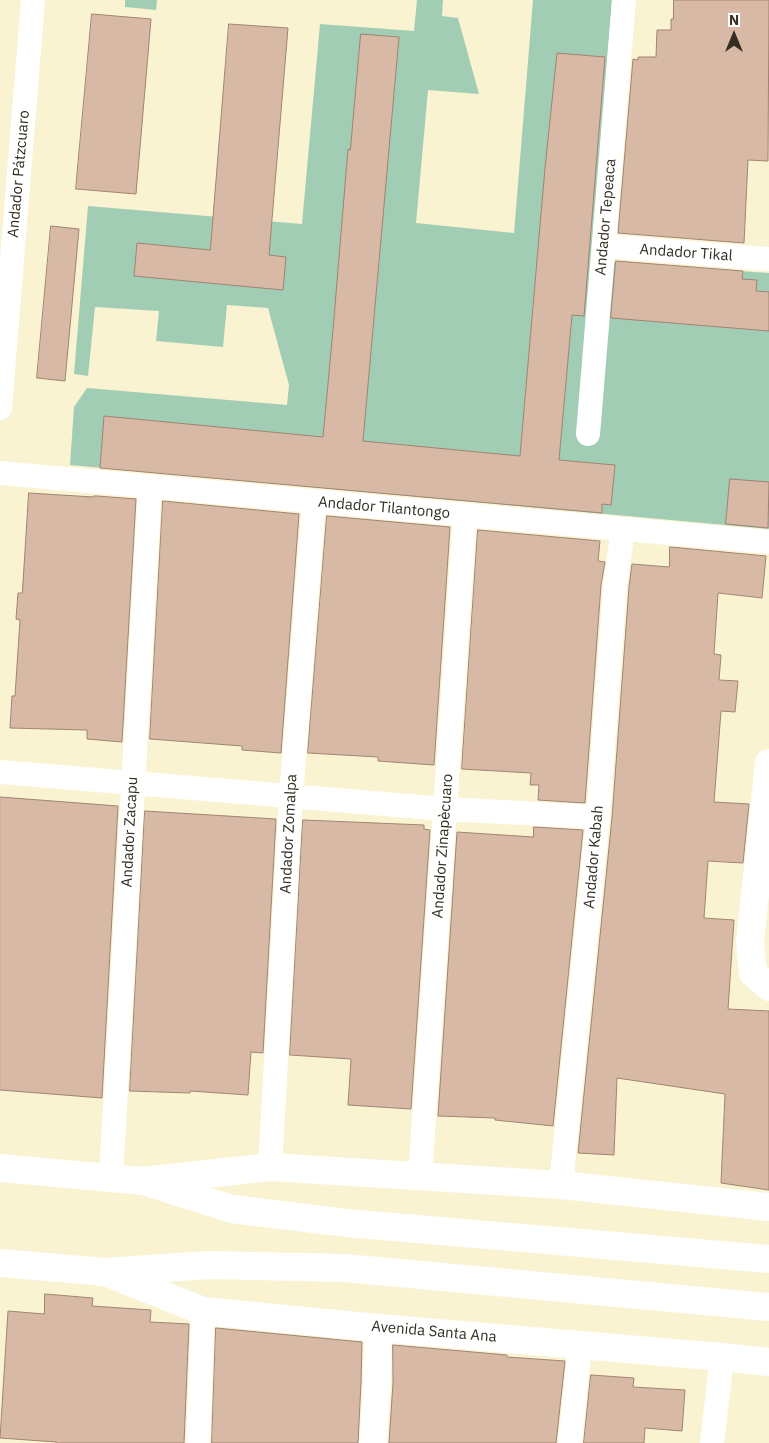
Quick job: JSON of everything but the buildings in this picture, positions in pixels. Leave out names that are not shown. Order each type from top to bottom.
[{"type":"street","name":"Andador Pátzcuaro","points":[[0,408],[34,0]]},
{"type":"street","name":"Andador Tepeaca","points":[[588,434],[624,0]]},
{"type":"street","name":"Andador Tikal","points":[[604,246],[769,259]]},
{"type":"street","name":"Andador Tilantongo","points":[[0,473],[769,542]]},
{"type":"street","name":"Andador Zacapu","points":[[111,1178],[150,486]]},
{"type":"street","name":"Andador Zomalpa","points":[[270,1167],[291,796],[314,501]]},
{"type":"street","name":"Andador Zinapècuaro","points":[[420,1176],[465,515]]},
{"type":"street","name":"Andador Kabah","points":[[561,1185],[598,817],[615,586],[623,529]]},
{"type":"street","points":[[769,763],[750,942],[753,973],[769,987]]},
{"type":"street","points":[[0,772],[445,809],[598,817]]},
{"type":"street","points":[[0,1168],[143,1180],[270,1167],[561,1185],[769,1207]]},
{"type":"street","points":[[143,1180],[232,1209],[347,1223],[769,1259]]},
{"type":"street","name":"Avenida Santa Ana","points":[[0,1263],[105,1272],[209,1266],[345,1268],[769,1307]]},
{"type":"street","name":"Avenida Santa Ana","points":[[105,1272],[203,1311],[769,1362]]},
{"type":"street","points":[[198,1443],[203,1311]]},
{"type":"street","points":[[373,1443],[378,1328]]},
{"type":"street","points":[[570,1443],[580,1345]]},
{"type":"street","points":[[712,1443],[722,1357]]},
{"type":"green space","points":[[125,0],[157,0],[156,10],[125,7]]},
{"type":"green space","points":[[417,0],[443,0],[442,16],[458,18],[479,94],[428,90],[416,223],[514,233],[533,0],[612,0],[592,261],[769,273],[769,529],[70,465],[74,407],[87,388],[287,405],[289,385],[268,308],[227,305],[223,347],[156,341],[159,311],[95,307],[88,376],[74,374],[88,206],[302,224],[320,24],[414,31]]}]
